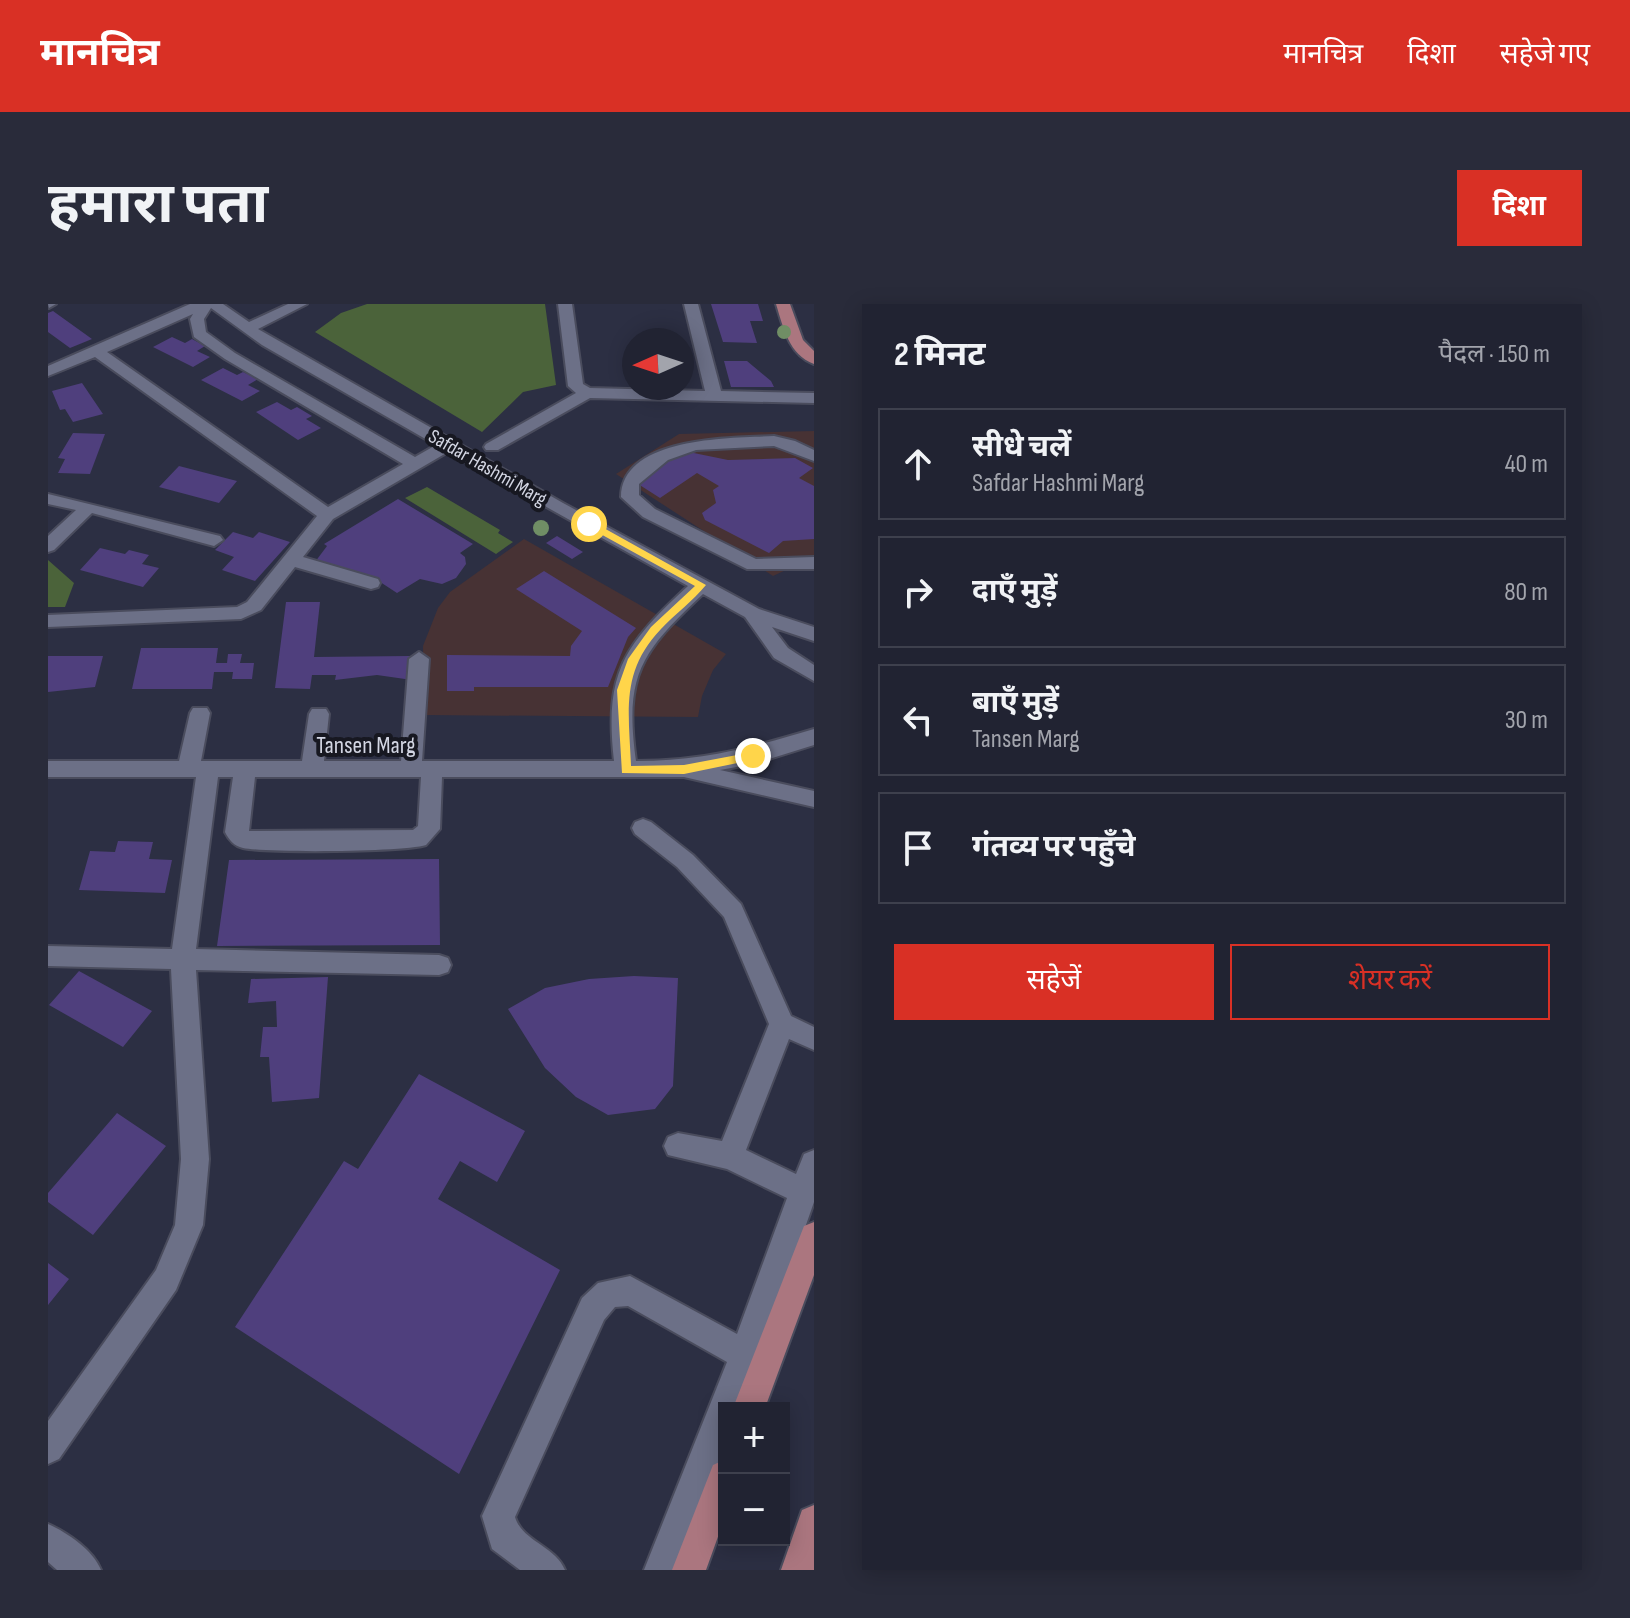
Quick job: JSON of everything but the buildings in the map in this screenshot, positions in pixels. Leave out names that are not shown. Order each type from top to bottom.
[{"type":"main road","points":[[783,304],[796,342],[814,359]]},
{"type":"main road","points":[[751,1402],[814,1236]]},
{"type":"main road","points":[[689,1570],[718,1492]]},
{"type":"main road","points":[[798,1570],[814,1522]]},
{"type":"street","points":[[48,371],[204,304]]},
{"type":"street","points":[[204,304],[197,319],[199,334],[230,356],[414,464]]},
{"type":"street","name":"Safdar Hashmi Marg","points":[[214,304],[267,342],[557,507],[752,613],[814,634]]},
{"type":"street","points":[[246,329],[300,304]]},
{"type":"street","points":[[565,304],[576,386],[587,393]]},
{"type":"street","points":[[691,304],[714,394]]},
{"type":"street","points":[[230,356],[267,342]]},
{"type":"street","points":[[96,351],[327,515]]},
{"type":"street","points":[[492,447],[587,393],[814,398]]},
{"type":"street","points":[[811,452],[774,441],[681,447],[664,452],[640,471],[630,483],[630,497],[649,513],[753,565],[814,563]]},
{"type":"street","points":[[48,621],[241,613],[254,606],[327,515],[384,488],[414,464],[450,444]]},
{"type":"street","points":[[48,499],[214,540]]},
{"type":"street","points":[[48,546],[89,507]]},
{"type":"street","points":[[291,560],[371,583]]},
{"type":"street","points":[[626,770],[622,690],[634,659],[655,629],[701,585]]},
{"type":"street","points":[[752,613],[781,653],[814,674]]},
{"type":"street","points":[[245,770],[236,832],[243,839],[418,839],[429,829],[421,771],[419,659]]},
{"type":"street","points":[[48,1448],[166,1280],[189,1225],[195,1159],[183,958],[200,713]]},
{"type":"street","points":[[312,770],[319,714]]},
{"type":"street","name":"Tansen Marg","points":[[48,769],[684,769],[753,756],[814,737]]},
{"type":"street","name":"Tansen Marg","points":[[684,769],[722,780],[795,792],[814,799]]},
{"type":"street","points":[[643,828],[685,861],[733,911],[782,1024],[814,1039]]},
{"type":"street","points":[[48,956],[439,965]]},
{"type":"street","points":[[730,1156],[782,1024]]},
{"type":"street","points":[[678,1146],[730,1156],[805,1192]]},
{"type":"street","points":[[728,1402],[814,1163]]},
{"type":"street","points":[[548,1570],[504,1537],[498,1516],[593,1309],[600,1301],[608,1293],[630,1291],[747,1356]]},
{"type":"street","points":[[661,1570],[718,1428]]},
{"type":"street","points":[[48,1541],[84,1570]]},
{"type":"shaded area","points":[[814,431],[814,557],[773,576],[616,474],[679,434]]},
{"type":"shaded area","points":[[524,539],[726,654],[713,670],[702,696],[698,717],[424,715],[423,646],[438,608],[450,592]]},
{"type":"green space","points":[[367,304],[545,304],[556,385],[523,392],[482,432],[315,332],[341,313]]},
{"type":"green space","points":[[427,487],[500,530],[498,533],[513,542],[496,554],[405,498]]},
{"type":"green space","points":[[48,560],[74,583],[65,607],[48,607]]},
{"type":"route","points":[[589,524],[701,585],[655,629],[634,659],[622,690],[626,770],[684,769],[753,756]]}]
